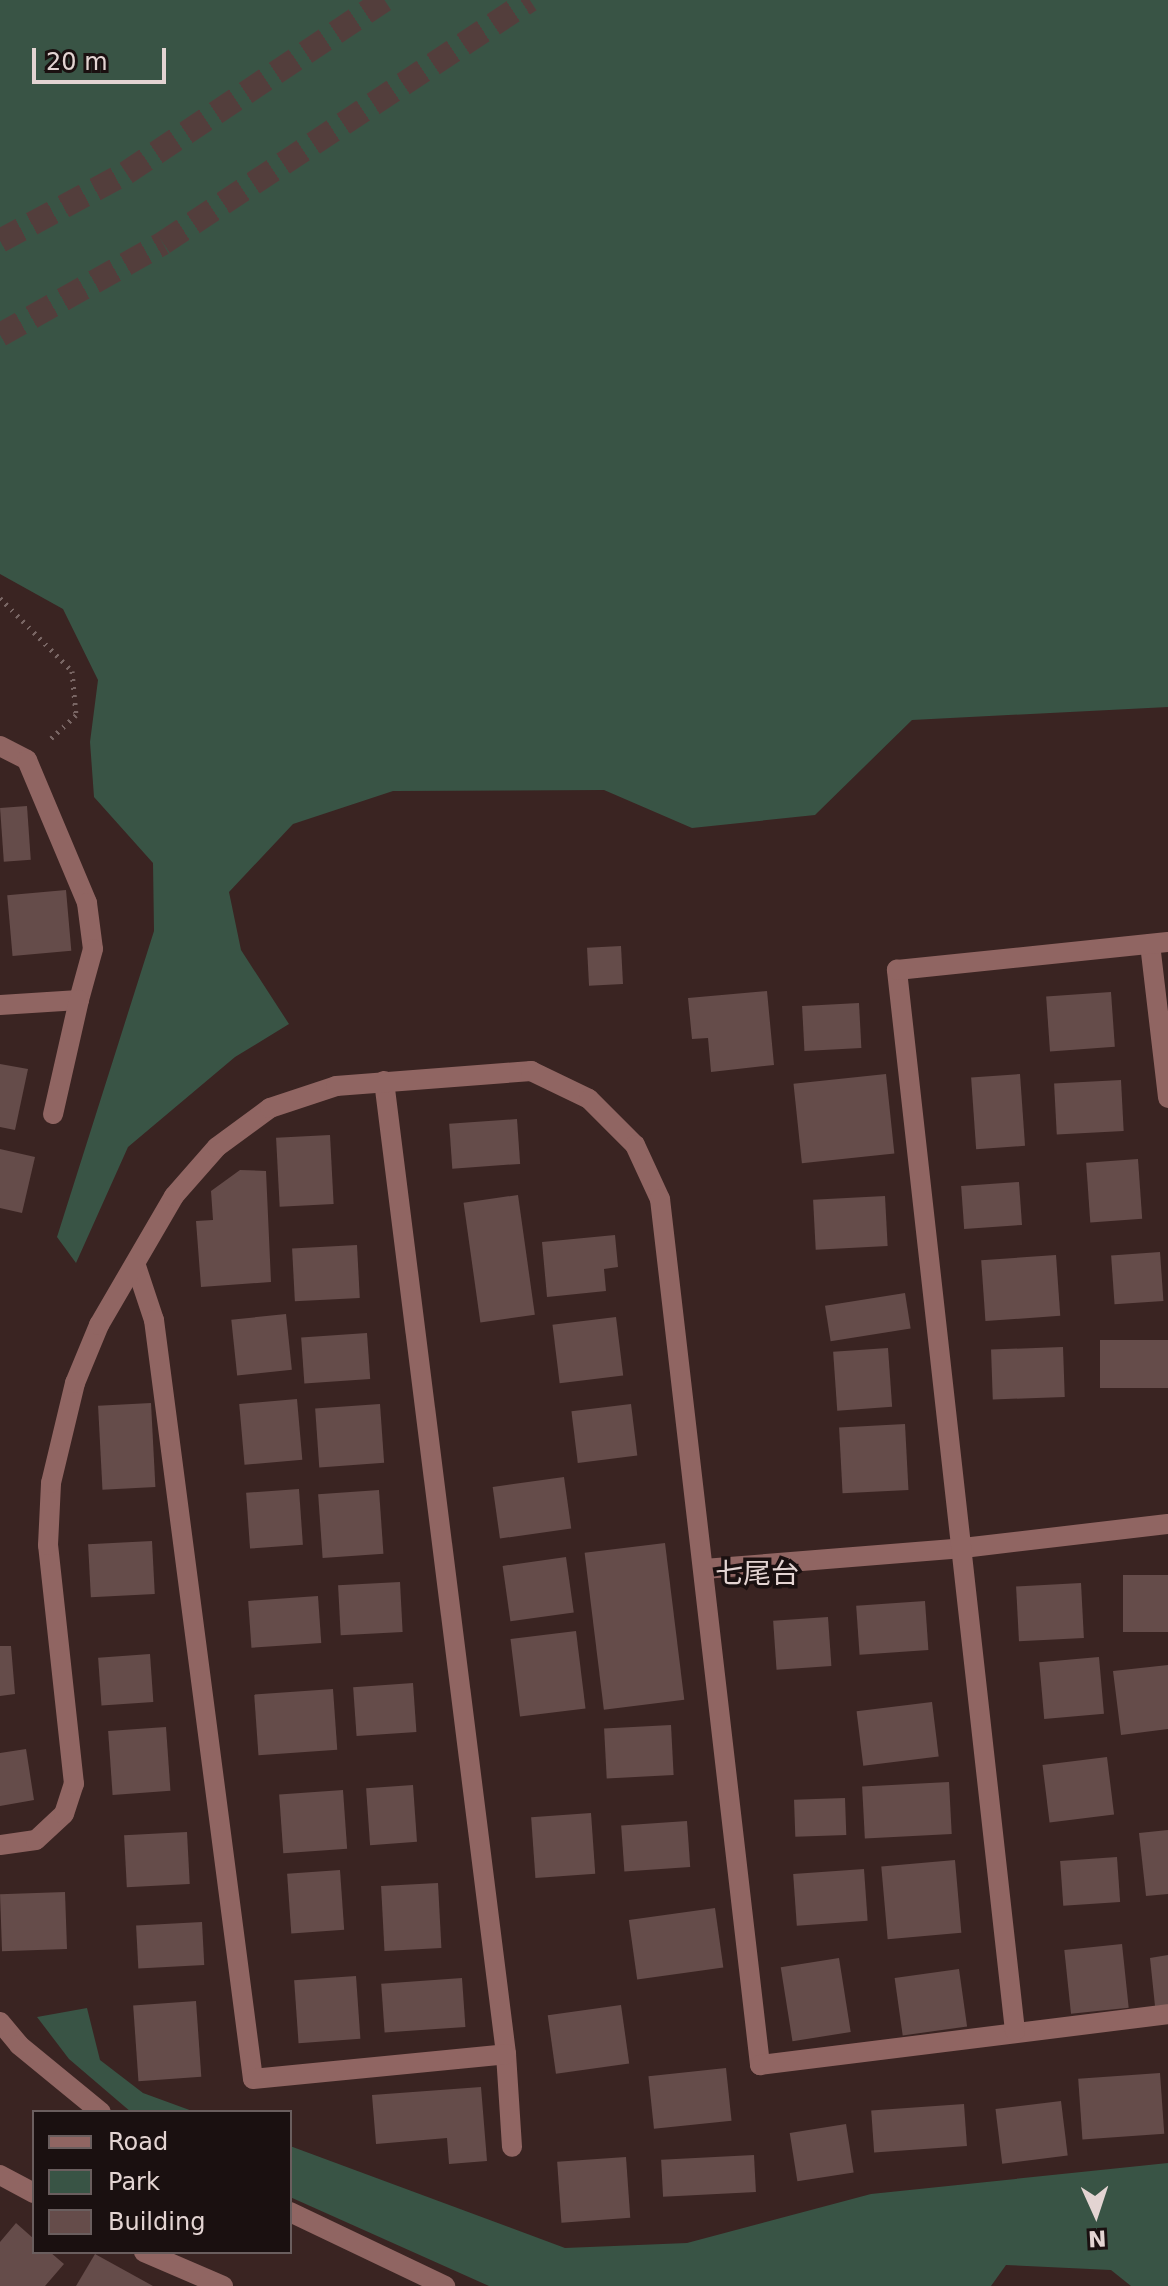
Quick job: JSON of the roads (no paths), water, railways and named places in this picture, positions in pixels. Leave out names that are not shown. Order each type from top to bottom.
[{"type":"street","points":[[0,746],[27,760],[87,903],[93,949],[53,1114]]},
{"type":"street","points":[[1015,2031],[897,970],[1159,943],[1168,1098]]},
{"type":"street","points":[[0,1005],[79,1000]]},
{"type":"street","points":[[0,1845],[36,1840],[64,1814],[74,1784],[48,1545],[51,1483],[75,1383],[99,1325],[174,1196],[217,1147],[270,1108],[336,1086],[531,1071],[589,1099],[635,1145],[660,1199],[760,2065],[1168,2014]]},
{"type":"street","points":[[384,1081],[506,2054],[512,2147]]},
{"type":"street","points":[[136,1266],[154,1320],[253,2079],[506,2054]]},
{"type":"street","points":[[704,1569],[963,1548],[1168,1524]]},
{"type":"street","points":[[0,2022],[19,2045],[99,2110]]},
{"type":"street","points":[[0,2175],[32,2192]]},
{"type":"street","points":[[292,2213],[445,2286]]},
{"type":"street","points":[[147,2254],[189,2281],[223,2286]]},
{"type":"tunnel","points":[[0,241],[126,173],[384,0]]},
{"type":"tunnel","points":[[0,335],[163,243],[530,0]]},
{"type":"district","name":"七尾台","points":[[757,1574]]}]
